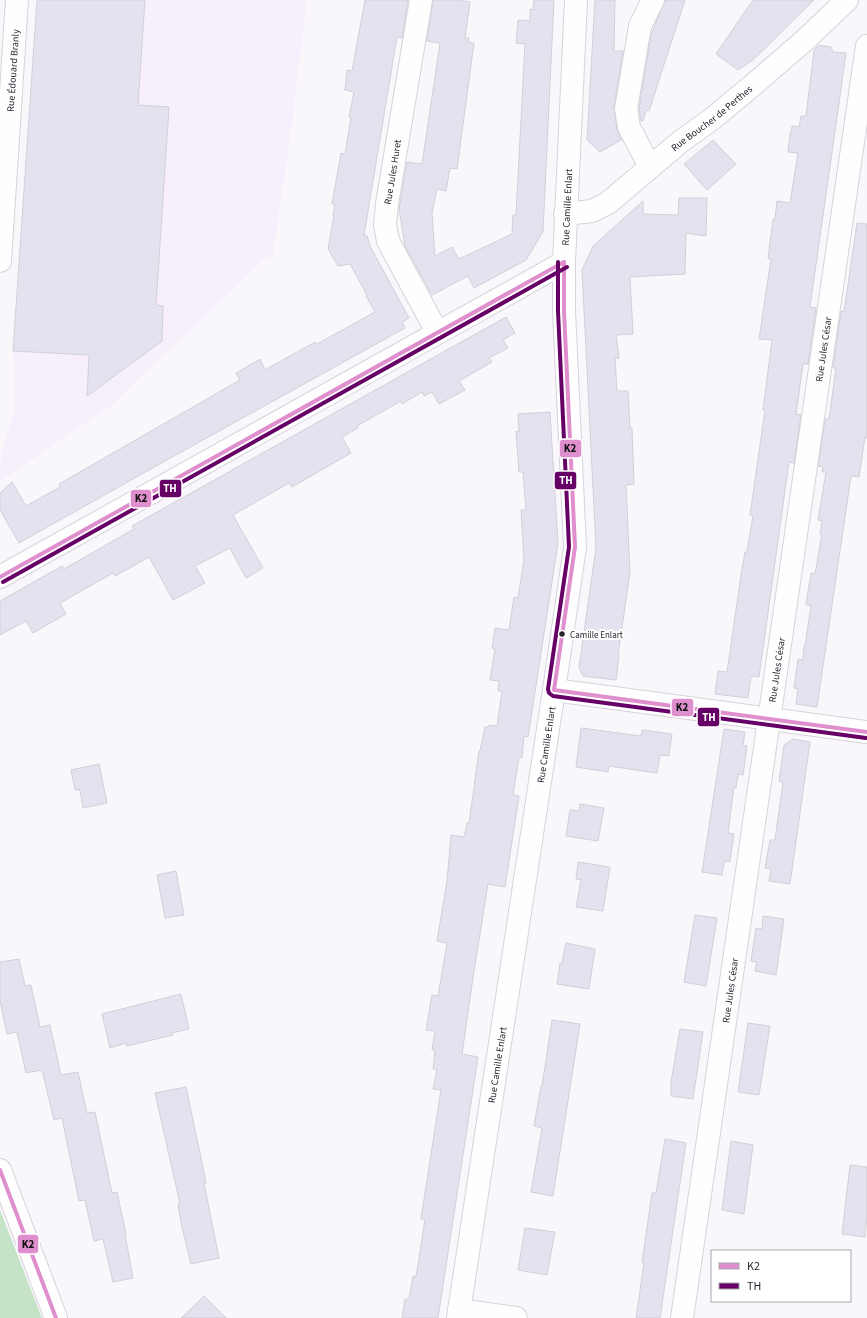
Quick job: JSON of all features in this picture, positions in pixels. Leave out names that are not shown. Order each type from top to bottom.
[{"type":"street","name":"Rue Édouard Branly","points":[[0,261],[17,0]]},
{"type":"street","name":"Rue Jules Huret","points":[[421,0],[387,204],[385,225],[388,241],[437,332]]},
{"type":"street","name":"Rue Camille Enlart","points":[[458,1314],[575,547],[564,310],[564,262],[576,0]]},
{"type":"street","points":[[650,167],[629,127],[626,109],[640,26],[653,0]]},
{"type":"street","name":"Rue Boucher de Perthes","points":[[565,214],[583,213],[600,208],[617,196],[680,142],[712,119],[758,81],[847,0]]},
{"type":"street","name":"Rue Jules César","points":[[682,1318],[867,46]]},
{"type":"street","points":[[0,577],[564,262]]},
{"type":"street","points":[[554,690],[867,732]]},
{"type":"street","points":[[0,1170],[56,1318]]},
{"type":"street","points":[[458,1314],[516,1318]]},
{"type":"shaded area","points":[[37,0],[307,0],[291,130],[273,255],[264,259],[112,405],[0,481],[1,456],[14,411],[13,351]]},
{"type":"green space","points":[[0,1210],[42,1318],[0,1318]]},
{"type":"building","points":[[37,0],[145,0],[138,105],[169,107],[156,305],[163,306],[162,341],[87,396],[89,355],[13,351]]},
{"type":"building","points":[[365,0],[408,0],[402,38],[397,37],[364,235],[367,236],[370,246],[409,318],[402,322],[405,328],[19,543],[0,510],[0,493],[12,482],[26,506],[60,487],[59,484],[240,380],[236,373],[260,359],[265,370],[315,342],[317,344],[375,312],[350,264],[338,266],[328,249],[335,204],[332,204],[341,153],[345,154],[351,117],[349,117],[354,92],[345,90],[347,70],[352,71]]},
{"type":"building","points":[[433,0],[457,0],[470,2],[465,38],[469,38],[468,42],[474,43],[457,169],[450,168],[446,191],[437,189],[432,213],[435,256],[452,247],[459,259],[512,234],[513,215],[516,215],[525,44],[516,43],[518,20],[530,21],[530,9],[533,10],[534,0],[554,0],[543,232],[526,260],[474,288],[468,276],[432,295],[405,246],[399,209],[407,162],[422,164],[440,43],[427,41]]},
{"type":"building","points":[[595,0],[615,0],[614,51],[623,51],[614,107],[617,129],[621,140],[600,152],[587,140]]},
{"type":"building","points":[[665,0],[685,0],[649,111],[646,110],[643,121],[641,121],[639,109],[651,35]]},
{"type":"building","points":[[753,0],[814,0],[753,60],[738,70],[716,54]]},
{"type":"building","points":[[819,45],[831,47],[833,52],[846,53],[810,307],[816,308],[808,364],[803,364],[796,414],[801,415],[794,463],[789,462],[759,677],[751,676],[748,698],[715,694],[718,671],[727,672],[741,575],[745,552],[747,552],[753,516],[750,515],[765,410],[763,410],[772,340],[759,339],[771,259],[768,258],[773,219],[775,219],[777,201],[790,203],[798,153],[788,152],[790,133],[791,134],[792,126],[799,127],[801,116],[806,116],[814,50]]},
{"type":"building","points":[[713,140],[736,164],[707,190],[684,164]]},
{"type":"building","points":[[679,198],[707,198],[706,236],[686,233],[685,274],[630,277],[633,334],[616,335],[619,358],[615,358],[617,391],[628,391],[630,428],[632,428],[634,484],[626,485],[630,572],[618,655],[616,680],[583,676],[579,668],[596,548],[582,270],[593,246],[643,201],[643,214],[678,215]]},
{"type":"building","points":[[857,223],[867,224],[867,438],[865,437],[859,477],[851,476],[817,707],[796,704],[798,689],[794,688],[798,659],[803,660],[811,605],[806,605],[811,573],[815,574],[822,534],[820,534],[822,521],[818,520],[826,472],[822,472],[823,467],[818,466],[825,419],[829,419],[836,368],[833,368],[841,311],[844,312]]},
{"type":"building","points":[[506,317],[515,333],[503,340],[508,348],[489,358],[492,362],[459,381],[465,390],[439,404],[432,392],[424,396],[422,392],[402,404],[401,401],[357,426],[358,428],[342,437],[351,453],[292,487],[289,483],[233,515],[263,568],[246,578],[230,548],[195,566],[205,583],[173,600],[149,557],[115,576],[113,573],[60,603],[66,614],[33,633],[26,621],[0,635],[0,601],[62,566],[64,569],[134,529],[132,526]]},
{"type":"building","points":[[550,412],[558,543],[528,737],[524,736],[522,758],[519,757],[513,795],[519,796],[505,887],[488,884],[474,971],[462,1054],[478,1057],[438,1318],[402,1318],[405,1299],[409,1299],[413,1276],[416,1277],[425,1220],[421,1219],[441,1090],[433,1089],[437,1069],[433,1069],[435,1050],[432,1050],[435,1031],[426,1030],[432,995],[438,996],[447,943],[437,941],[447,881],[451,835],[464,837],[467,823],[469,823],[479,751],[485,727],[489,727],[489,725],[497,726],[502,691],[498,691],[499,681],[490,680],[495,649],[492,648],[495,628],[509,630],[514,597],[518,598],[524,560],[521,510],[526,510],[523,472],[519,472],[516,431],[519,432],[518,414]]},
{"type":"building","points":[[581,728],[641,736],[642,730],[672,734],[669,756],[660,755],[657,773],[609,766],[608,772],[576,767]]},
{"type":"building","points":[[724,729],[745,732],[743,745],[747,746],[743,775],[738,774],[736,788],[734,787],[728,833],[734,834],[730,862],[724,861],[722,875],[702,872]]},
{"type":"building","points":[[793,739],[810,742],[790,884],[769,881],[771,869],[765,868],[770,840],[775,840],[783,782],[779,781],[784,745]]},
{"type":"building","points":[[99,764],[107,803],[83,808],[80,790],[75,790],[71,770]]},
{"type":"building","points":[[580,804],[604,808],[598,841],[566,836],[570,810],[579,811]]},
{"type":"building","points":[[578,862],[610,867],[603,911],[576,907],[581,880],[576,879]]},
{"type":"building","points":[[176,871],[184,915],[165,918],[157,875]]},
{"type":"building","points":[[695,915],[717,918],[706,986],[684,982]]},
{"type":"building","points":[[763,916],[784,919],[776,975],[755,971],[757,962],[751,961],[756,928],[762,929]]},
{"type":"building","points":[[566,943],[595,949],[589,989],[557,984],[560,963],[562,963]]},
{"type":"building","points":[[19,959],[25,986],[31,985],[40,1027],[50,1025],[61,1075],[78,1072],[87,1113],[95,1112],[112,1193],[117,1192],[133,1278],[113,1282],[103,1239],[94,1241],[85,1200],[79,1201],[62,1118],[54,1120],[42,1070],[26,1073],[17,1032],[7,1034],[0,1001],[0,962]]},
{"type":"building","points":[[181,994],[189,1029],[172,1033],[173,1035],[127,1046],[126,1043],[110,1048],[102,1014]]},
{"type":"building","points":[[552,1020],[580,1024],[553,1196],[531,1192],[542,1128],[534,1126]]},
{"type":"building","points":[[748,1023],[770,1026],[759,1095],[738,1092]]},
{"type":"building","points":[[680,1029],[703,1032],[693,1099],[671,1096],[671,1082]]},
{"type":"building","points":[[186,1087],[206,1183],[204,1183],[219,1258],[191,1264],[181,1223],[178,1204],[180,1204],[155,1093]]},
{"type":"building","points":[[665,1139],[686,1143],[660,1318],[636,1318],[652,1193],[656,1193]]},
{"type":"building","points":[[731,1141],[753,1145],[744,1214],[722,1210]]},
{"type":"building","points":[[850,1165],[867,1167],[867,1217],[865,1237],[842,1234]]},
{"type":"building","points":[[525,1228],[555,1232],[547,1275],[518,1270]]},
{"type":"building","points":[[204,1296],[226,1318],[181,1318]]},
{"type":"transit line","name":"TH","points":[[558,262],[558,311],[569,547],[548,689],[549,693],[553,696],[866,738]]},
{"type":"transit line","name":"K2","points":[[564,262],[564,311],[575,547],[554,690],[867,732]]},
{"type":"transit line","name":"K2","points":[[0,577],[564,262]]},
{"type":"transit line","name":"TH","points":[[3,582],[567,267]]},
{"type":"transit line","name":"K2","points":[[0,1170],[56,1318]]},
{"type":"place","name":"Camille Enlart","points":[[562,634]]}]
